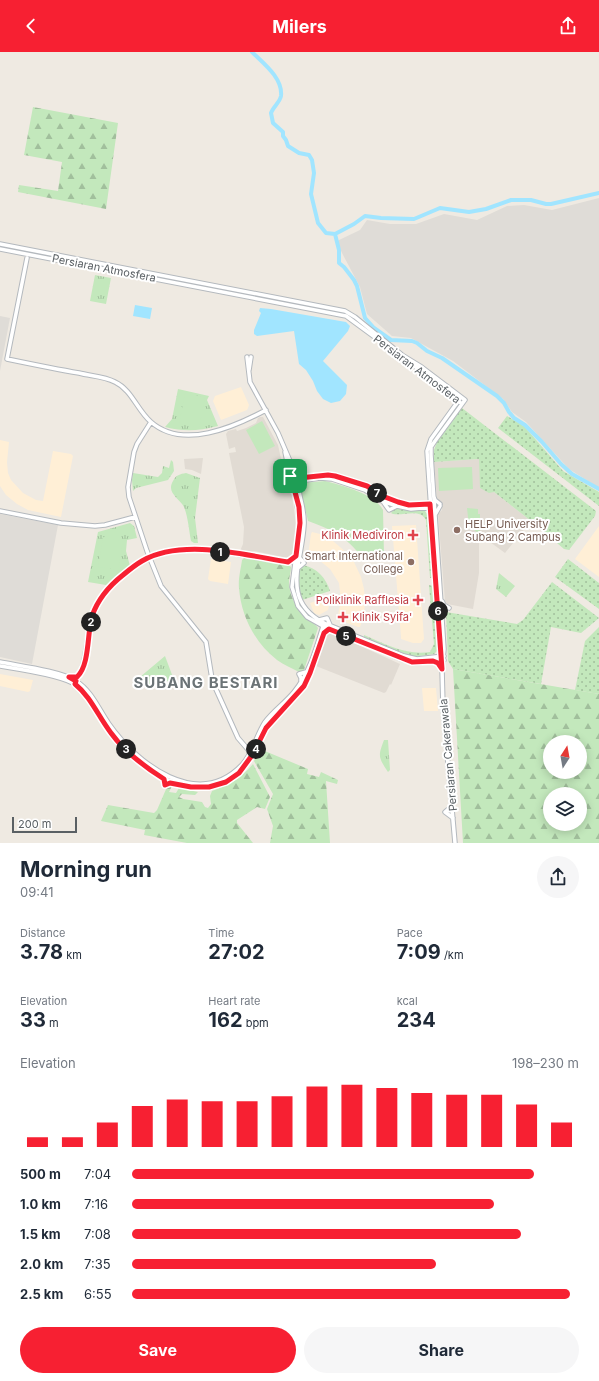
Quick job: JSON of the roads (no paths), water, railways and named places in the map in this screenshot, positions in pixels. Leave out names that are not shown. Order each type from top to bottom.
[{"type":"street","name":"Persiaran Atmosfera","points":[[1,246],[22,253],[51,256],[345,311],[355,317],[402,355],[420,366],[465,400],[460,403],[421,371],[346,316],[51,256],[1,246]]},
{"type":"street","points":[[22,253],[25,254],[27,258],[7,359],[112,380],[121,385],[127,391],[152,422],[175,433],[197,435],[237,425],[266,410]]},
{"type":"street","points":[[27,258],[33,255]]},
{"type":"street","points":[[249,357],[250,382],[266,410],[299,478],[298,486],[304,522],[298,556],[295,562],[296,586],[299,600],[308,613],[325,626],[411,658],[442,658]]},
{"type":"street","points":[[258,414],[261,403]]},
{"type":"street","name":"Persiaran Cakerawala","points":[[455,843],[444,710],[442,616],[431,494],[431,447],[460,403]]},
{"type":"street","points":[[258,414],[270,418]]},
{"type":"street","points":[[148,418],[148,428]]},
{"type":"street","points":[[152,422],[137,444],[132,459],[128,492],[132,510],[149,558],[161,586],[206,642],[214,687],[238,738],[246,748],[252,752]]},
{"type":"street","points":[[148,428],[158,426]]},
{"type":"street","points":[[285,451],[290,476],[288,482],[289,485],[293,487],[295,492],[300,523],[298,556],[304,564],[296,569],[292,587],[296,602],[307,617],[412,662],[433,661],[442,658]]},
{"type":"street","points":[[290,476],[299,478],[332,479],[365,490],[390,504],[397,506],[411,508],[423,506],[431,494],[440,505],[433,518],[423,506]]},
{"type":"street","points":[[293,487],[298,486]]},
{"type":"street","points":[[383,499],[404,504],[432,506]]},
{"type":"street","points":[[383,499],[389,510],[397,506]]},
{"type":"street","points":[[127,519],[130,517],[132,510]]},
{"type":"street","points":[[0,511],[61,523],[95,526],[105,525],[135,517]]},
{"type":"street","name":"Persiaran Cakerawala","points":[[433,518],[442,658]]},
{"type":"street","points":[[127,519],[137,523]]},
{"type":"street","points":[[76,682],[85,660],[88,633],[92,617],[100,600],[106,591],[119,578],[143,560],[156,554],[180,549],[197,549],[295,562]]},
{"type":"street","points":[[147,551],[156,554]]},
{"type":"street","points":[[143,560],[147,551]]},
{"type":"street","points":[[151,563],[156,554]]},
{"type":"street","points":[[288,562],[298,556]]},
{"type":"street","points":[[143,560],[151,563]]},
{"type":"street","points":[[288,562],[296,569]]},
{"type":"street","points":[[440,597],[444,605],[449,608],[444,610],[442,616]]},
{"type":"street","points":[[81,672],[81,681],[109,724],[127,745],[148,763],[180,782],[198,784],[212,783],[228,776],[241,766],[252,752],[266,722],[291,696],[300,683],[307,672],[327,618],[318,620]]},
{"type":"street","points":[[0,666],[35,672],[76,682],[89,698],[116,739],[132,755],[164,779],[165,785],[170,783],[198,788],[218,785],[226,782],[239,773],[266,728],[304,686],[310,673],[325,626]]},
{"type":"street","points":[[436,657],[441,649]]},
{"type":"street","points":[[433,661],[438,663],[442,668]]},
{"type":"street","points":[[0,662],[69,677],[77,677],[81,672]]},
{"type":"street","points":[[300,683],[301,678],[299,674],[307,672]]},
{"type":"street","points":[[69,677],[86,689]]},
{"type":"street","points":[[246,748],[248,752],[247,759]]},
{"type":"street","points":[[452,806],[445,812],[453,818]]},
{"type":"water","points":[[135,305],[152,308],[150,319],[133,316]]},
{"type":"water","points":[[260,308],[346,322],[350,326],[348,331],[323,361],[347,385],[346,394],[340,401],[331,403],[323,399],[306,370],[299,364],[294,331],[257,336],[254,334],[254,330],[261,313],[259,311]]},
{"type":"waterway","points":[[252,52],[276,77],[281,89],[281,96],[271,113],[273,123],[283,132],[283,136],[288,146],[299,153],[309,155],[312,160],[314,173],[311,194],[318,223],[326,233],[335,234],[339,250],[339,263],[344,267],[357,286],[365,318],[374,328],[391,340],[412,341],[417,343],[427,351],[442,358],[497,396],[504,403],[514,418],[525,425],[561,464],[572,474],[599,489]]},
{"type":"waterway","points":[[335,234],[354,224],[365,216],[414,219],[440,208],[469,212],[486,209],[511,200],[531,200],[551,204],[599,193]]},
{"type":"place","name":"HELP University Subang 2 Campus","points":[[457,530]]},
{"type":"place","name":"Klinik Mediviron","points":[[413,535]]},
{"type":"place","name":"Smart International College","points":[[411,562]]},
{"type":"place","name":"Poliklinik Rafflesia","points":[[418,600]]},
{"type":"place","name":"Klinik Syifa'","points":[[343,617]]},
{"type":"district","name":"SUBANG BESTARI","points":[[206,682]]}]
